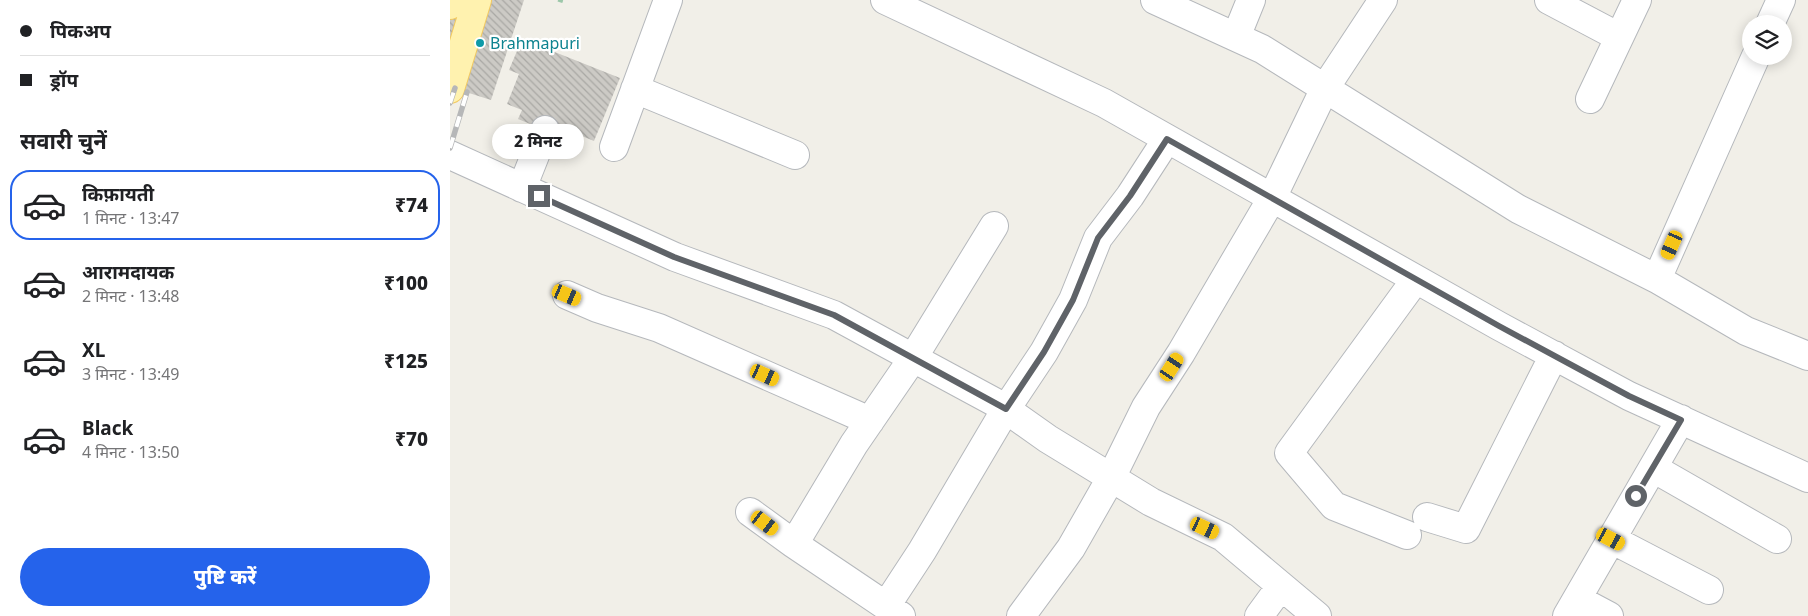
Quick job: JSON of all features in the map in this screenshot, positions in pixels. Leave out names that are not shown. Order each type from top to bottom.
[{"type":"main road","points":[[450,5],[452,0]]},
{"type":"main road","points":[[450,89],[478,0]]},
{"type":"street","points":[[614,147],[668,0]]},
{"type":"street","points":[[885,0],[1104,103],[1416,280],[1629,396],[1808,478]]},
{"type":"street","points":[[1155,0],[1262,49],[1518,209],[1657,280],[1746,332],[1808,356]]},
{"type":"street","points":[[1236,37],[1251,0]]},
{"type":"street","points":[[1021,616],[1071,548],[1111,478],[1146,407],[1181,353],[1272,198],[1325,88],[1383,0]]},
{"type":"street","points":[[1549,0],[1619,37]]},
{"type":"street","points":[[1590,99],[1637,0]]},
{"type":"street","points":[[1774,15],[1781,0]]},
{"type":"street","points":[[1657,280],[1752,65]]},
{"type":"street","points":[[635,89],[795,155]]},
{"type":"street","points":[[522,188],[545,130]]},
{"type":"street","points":[[750,512],[893,611],[922,551],[1006,409],[1044,352],[1073,300],[1098,238],[1130,196],[1167,139]]},
{"type":"street","points":[[450,155],[674,257],[834,315],[1006,409],[1048,439],[1151,502],[1223,536],[1317,616]]},
{"type":"street","points":[[794,544],[804,524],[913,358],[994,226]]},
{"type":"street","points":[[1416,280],[1289,452],[1334,506],[1417,526],[1466,529],[1554,355]]},
{"type":"street","points":[[567,295],[597,308],[659,328],[870,421]]},
{"type":"street","points":[[1609,616],[1572,608],[1681,420]]},
{"type":"street","points":[[1653,468],[1777,539]]},
{"type":"street","points":[[1611,539],[1709,590]]},
{"type":"street","points":[[1259,616],[1281,586]]},
{"type":"path","points":[[558,0],[564,2]]},
{"type":"building","name":"Brahmapuri","points":[[450,0],[524,0],[491,100],[450,87]]},
{"type":"building","points":[[522,39],[620,78],[594,141],[572,132],[569,140],[518,119],[522,110],[507,104],[519,74],[509,70]]},
{"type":"railway","points":[[450,103],[455,88]]},
{"type":"railway","points":[[450,148],[467,92]]},
{"type":"place","name":"Brahmapuri","points":[[480,43]]},
{"type":"route","points":[[539,196],[674,257],[834,315],[1006,409],[1044,352],[1073,300],[1098,238],[1130,196],[1167,139],[1499,326],[1629,396],[1681,420],[1636,496]]}]
